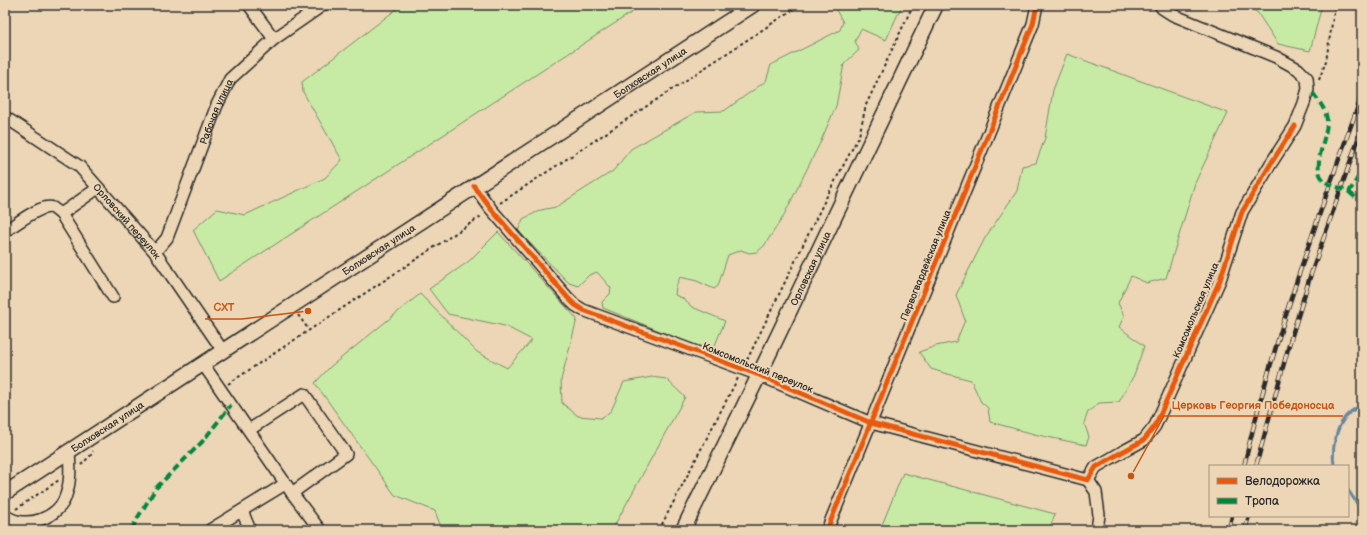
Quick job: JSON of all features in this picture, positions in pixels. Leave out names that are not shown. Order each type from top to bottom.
[{"type":"main road","name":"Болховская улица","points":[[5,493],[752,5]]},
{"type":"main road","name":"Орловская улица","points":[[683,530],[936,5]]},
{"type":"street","points":[[249,5],[274,39]]},
{"type":"street","name":"Рабочая улица","points":[[155,252],[167,238],[216,105],[230,79],[274,39],[323,5]]},
{"type":"street","name":"Первогвардейская улица","points":[[827,530],[1033,24],[1037,5]]},
{"type":"street","name":"Комсомольская улица","points":[[1088,480],[1096,467],[1144,440],[1155,426],[1220,280],[1242,212],[1295,126],[1308,89],[1307,78],[1298,69],[1276,57],[1173,15],[1160,5]]},
{"type":"street","name":"Орловский переулок","points":[[5,118],[79,166],[155,252],[223,351]]},
{"type":"street","name":"Комсомольский переулок","points":[[474,186],[491,209],[575,305],[584,310],[759,375],[871,423],[1088,480]]},
{"type":"street","points":[[61,214],[98,188]]},
{"type":"street","points":[[5,231],[39,210],[53,208],[61,214],[113,297]]},
{"type":"street","points":[[204,364],[292,494],[311,525],[320,530]]},
{"type":"street","points":[[249,430],[304,394],[346,454],[292,494]]},
{"type":"street","points":[[5,515],[11,520],[29,522],[40,521],[57,510],[66,496],[70,473],[69,451]]},
{"type":"street","points":[[1088,480],[1096,492],[1100,515],[1098,530]]},
{"type":"street","points":[[210,530],[285,484]]},
{"type":"street","points":[[242,511],[250,530]]},
{"type":"path","points":[[220,389],[800,5]]},
{"type":"path","points":[[659,530],[743,369],[825,200],[859,136],[866,105],[913,5]]},
{"type":"path","points":[[1318,82],[1326,61],[1335,5]]},
{"type":"green space","points":[[402,5],[643,5],[219,281],[193,230],[217,209],[245,215],[325,178],[342,160],[303,92],[302,82]]},
{"type":"green space","points":[[833,5],[902,5],[886,40],[861,29],[855,41],[859,50],[844,64],[836,106],[820,143],[783,217],[764,246],[757,252],[749,253],[741,250],[728,255],[718,286],[714,289],[697,281],[680,277],[675,295],[682,298],[692,307],[725,321],[712,352],[603,308],[602,302],[610,294],[611,288],[597,272],[589,275],[578,286],[569,283],[518,231],[523,219],[541,210],[556,207],[613,171],[631,149],[696,112],[724,111],[766,81],[771,65],[840,30],[843,22]]},
{"type":"green space","points":[[1241,5],[1322,5],[1310,51],[1278,44],[1257,12]]},
{"type":"green space","points":[[1067,54],[1228,113],[1195,183],[1166,278],[1147,283],[1131,276],[1118,303],[1124,316],[1119,327],[1144,346],[1134,375],[1119,402],[1099,403],[1088,412],[1084,423],[1089,437],[1086,445],[1038,435],[990,422],[988,408],[981,402],[971,380],[931,369],[919,352],[936,346],[956,342],[965,320],[956,295],[985,238],[1017,191],[1022,166],[1036,163],[1045,138],[1053,90]]},
{"type":"green space","points":[[498,232],[577,319],[561,380],[562,403],[578,416],[601,418],[611,411],[624,382],[652,377],[666,379],[685,397],[612,530],[442,530],[435,511],[395,495],[315,383],[330,367],[420,294],[477,352],[507,368],[532,340],[505,326],[448,314],[429,289],[468,262]]},
{"type":"green space","points":[[903,473],[1055,514],[1049,530],[880,530]]},
{"type":"waterway","points":[[1334,465],[1333,457],[1335,439],[1338,430],[1347,415],[1362,406]]},
{"type":"waterway","points":[[1349,492],[1362,511]]},
{"type":"railway","points":[[1244,465],[1268,372],[1282,325],[1362,95]]},
{"type":"railway","points":[[1256,465],[1289,345],[1310,277],[1362,128]]},
{"type":"railway","points":[[1229,530],[1232,517]]},
{"type":"railway","points":[[1245,530],[1249,517]]},
{"type":"marked path","points":[[1313,93],[1324,109],[1327,120],[1327,126],[1319,158],[1319,173],[1322,178],[1327,183],[1349,192],[1362,171]]},
{"type":"marked path","points":[[1349,192],[1362,203]]},
{"type":"marked path","points":[[132,530],[135,522],[156,488],[202,442],[231,405]]},
{"type":"cycle path","points":[[827,530],[1033,24],[1037,5]]},
{"type":"cycle path","points":[[474,186],[491,209],[568,298],[583,310],[759,375],[871,423],[1088,480],[1096,467],[1144,440],[1155,426],[1220,280],[1242,212],[1295,126]]},
{"type":"place","name":"СХТ","points":[[308,311]]},
{"type":"place","name":"Церковь Георгия Победоносца","points":[[1131,476]]}]
